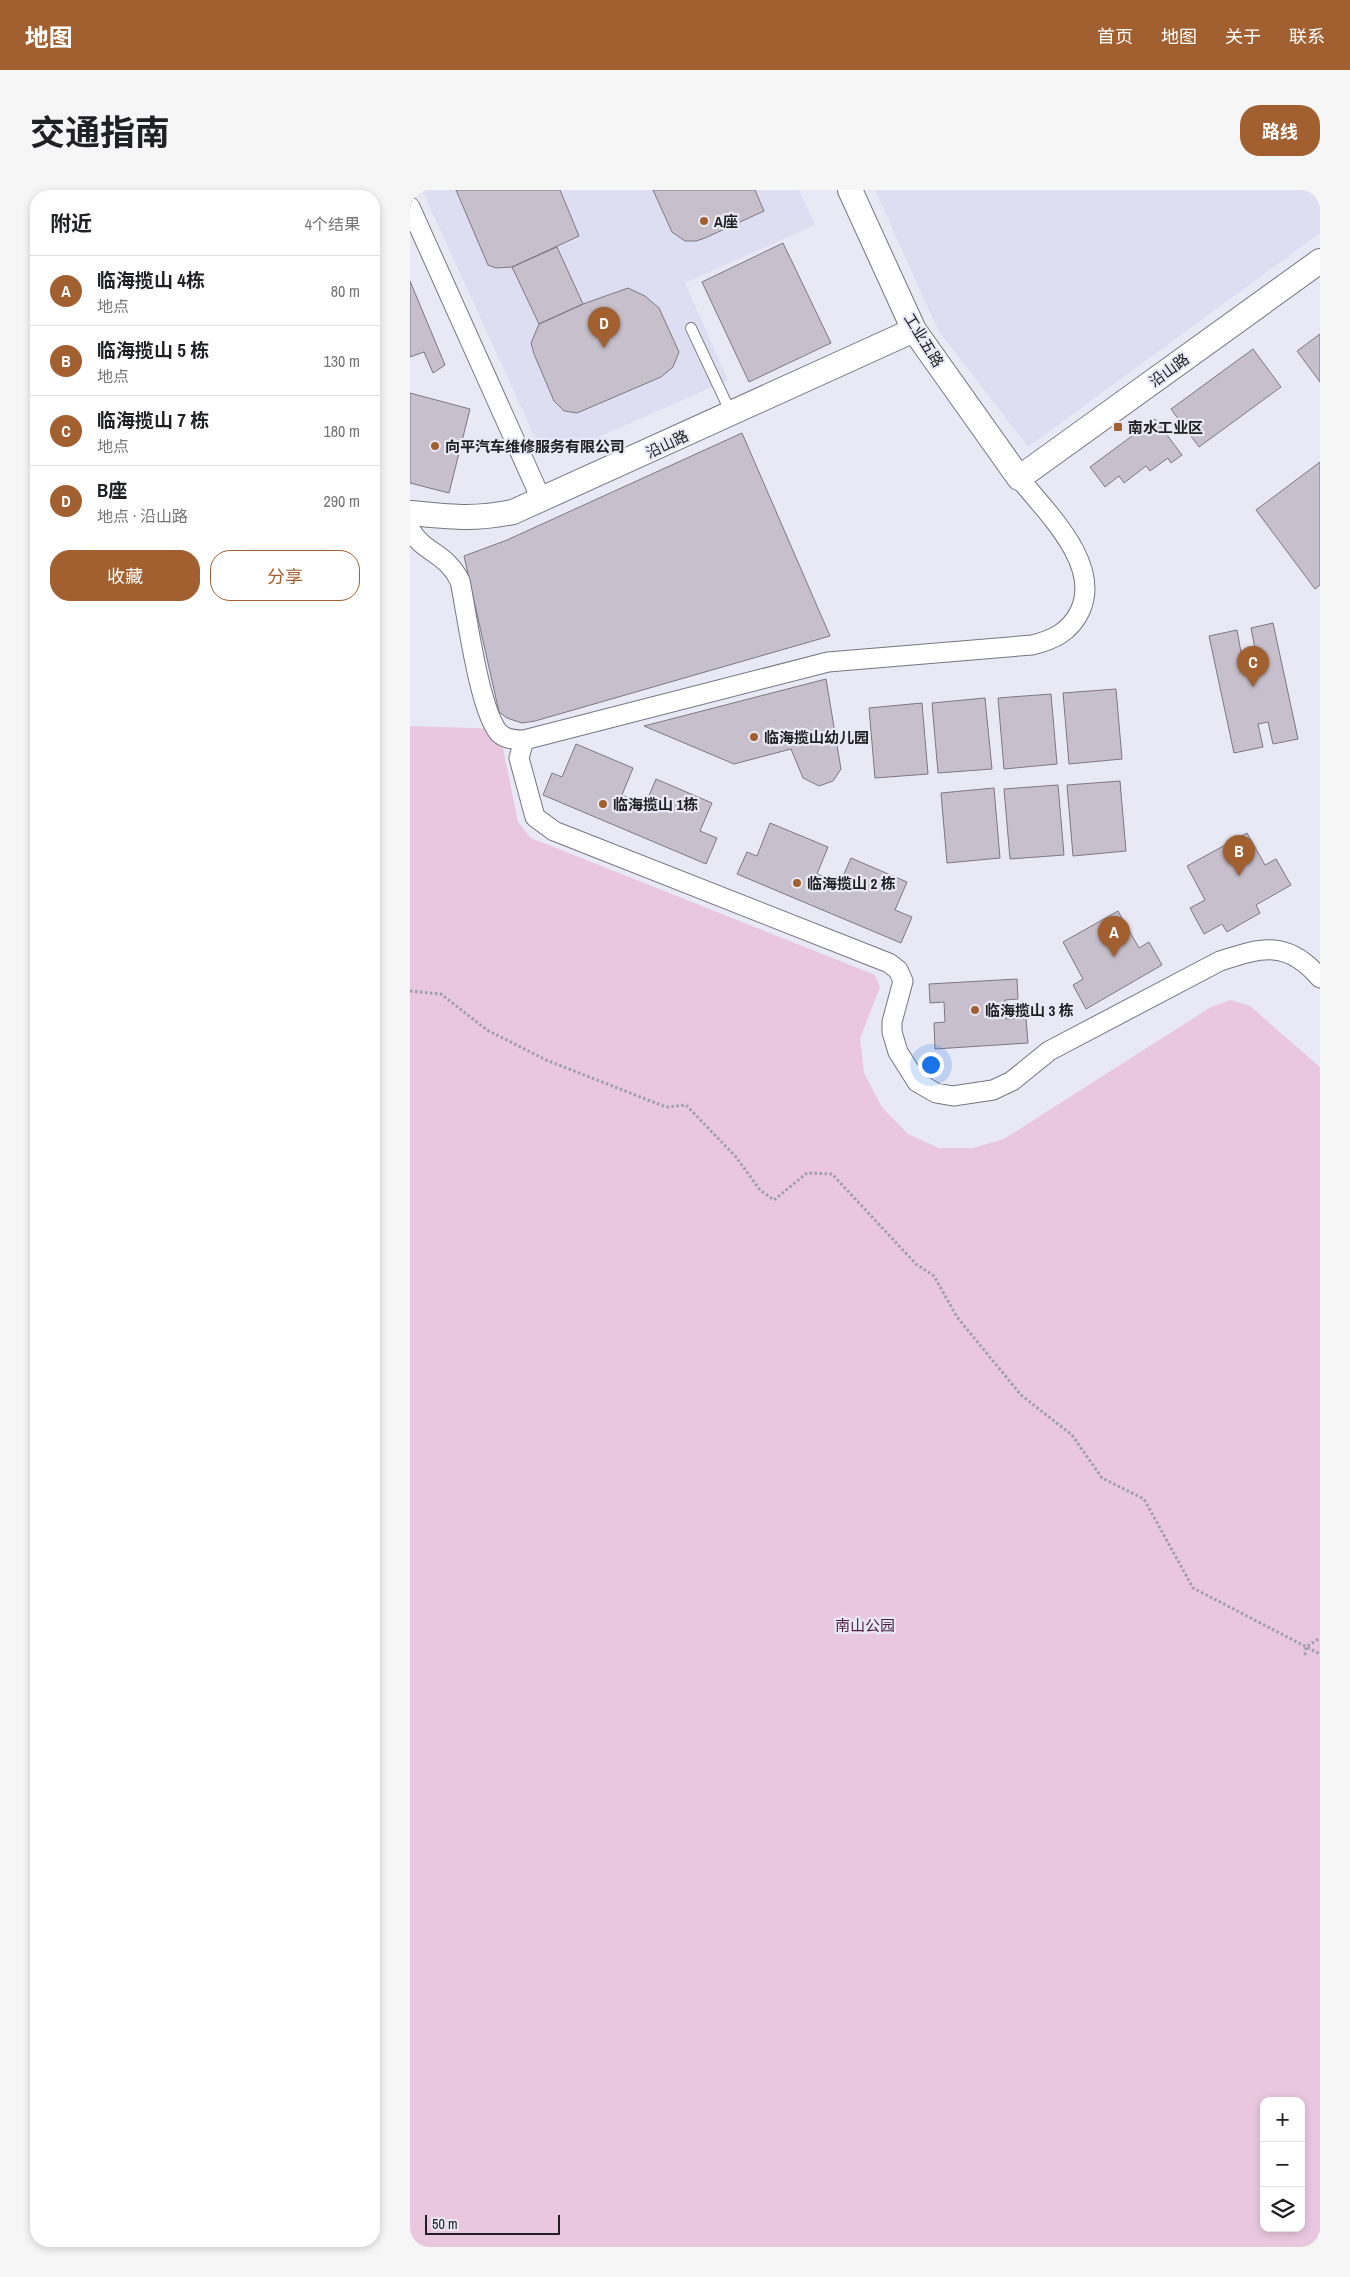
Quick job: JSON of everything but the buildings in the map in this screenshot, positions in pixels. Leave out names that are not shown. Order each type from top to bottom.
[{"type":"street","name":"工业五路","points":[[850,190],[914,330],[1019,478]]},
{"type":"street","points":[[410,207],[542,501]]},
{"type":"street","name":"沿山路","points":[[1019,478],[1320,261]]},
{"type":"street","name":"沿山路","points":[[410,513],[457,519],[485,518],[513,512],[542,501],[914,330]]},
{"type":"street","points":[[410,528],[416,539],[454,567],[460,581],[488,713],[500,733],[511,739],[524,740],[828,662],[1032,645],[1048,641],[1064,633],[1076,619],[1083,604],[1085,584],[1081,563],[1068,540],[1019,478]]},
{"type":"street","points":[[524,740],[519,758],[535,817],[544,825],[889,963],[898,970],[903,981],[892,1032],[898,1052],[917,1082],[936,1093],[962,1096],[993,1090],[1012,1081],[1049,1051],[1220,961],[1241,954],[1259,949],[1275,948],[1294,955],[1309,965],[1320,978]]},
{"type":"lane","points":[[691,328],[732,414]]},
{"type":"path","points":[[410,991],[441,994],[487,1030],[546,1060],[666,1107],[686,1105],[736,1157],[760,1190],[774,1200],[807,1173],[832,1174],[916,1264],[934,1276],[957,1317],[1021,1395],[1072,1435],[1102,1478],[1144,1499],[1193,1588],[1320,1654]]},
{"type":"path","points":[[1306,1647],[1320,1638]]},
{"type":"path","points":[[1305,1655],[1306,1647]]},
{"type":"shaded area","points":[[422,190],[799,190],[815,225],[685,283],[728,380],[562,453],[538,444]]},
{"type":"shaded area","points":[[875,190],[1320,190],[1320,233],[1028,447],[938,330]]},
{"type":"green space","name":"南山公园","points":[[410,726],[503,729],[500,733],[518,822],[531,838],[875,975],[880,987],[860,1039],[864,1073],[882,1107],[908,1134],[939,1148],[973,1148],[1004,1139],[1211,1007],[1230,1000],[1250,1006],[1320,1067],[1320,2247],[410,2247]]},
{"type":"place","name":"A座","points":[[704,221]]},
{"type":"place","name":"B座","points":[[604,348]]},
{"type":"place","name":"南水工业区","points":[[1118,427]]},
{"type":"place","name":"向平汽车维修服务有限公司","points":[[435,446]]},
{"type":"place","name":"临海揽山 7 栋","points":[[1253,687]]},
{"type":"place","name":"临海揽山幼儿园","points":[[754,737]]},
{"type":"place","name":"临海揽山 1栋","points":[[603,804]]},
{"type":"place","name":"临海揽山 5 栋","points":[[1239,876]]},
{"type":"place","name":"临海揽山 2 栋","points":[[797,883]]},
{"type":"place","name":"临海揽山 4栋","points":[[1114,957]]},
{"type":"place","name":"临海揽山 3 栋","points":[[975,1010]]}]
